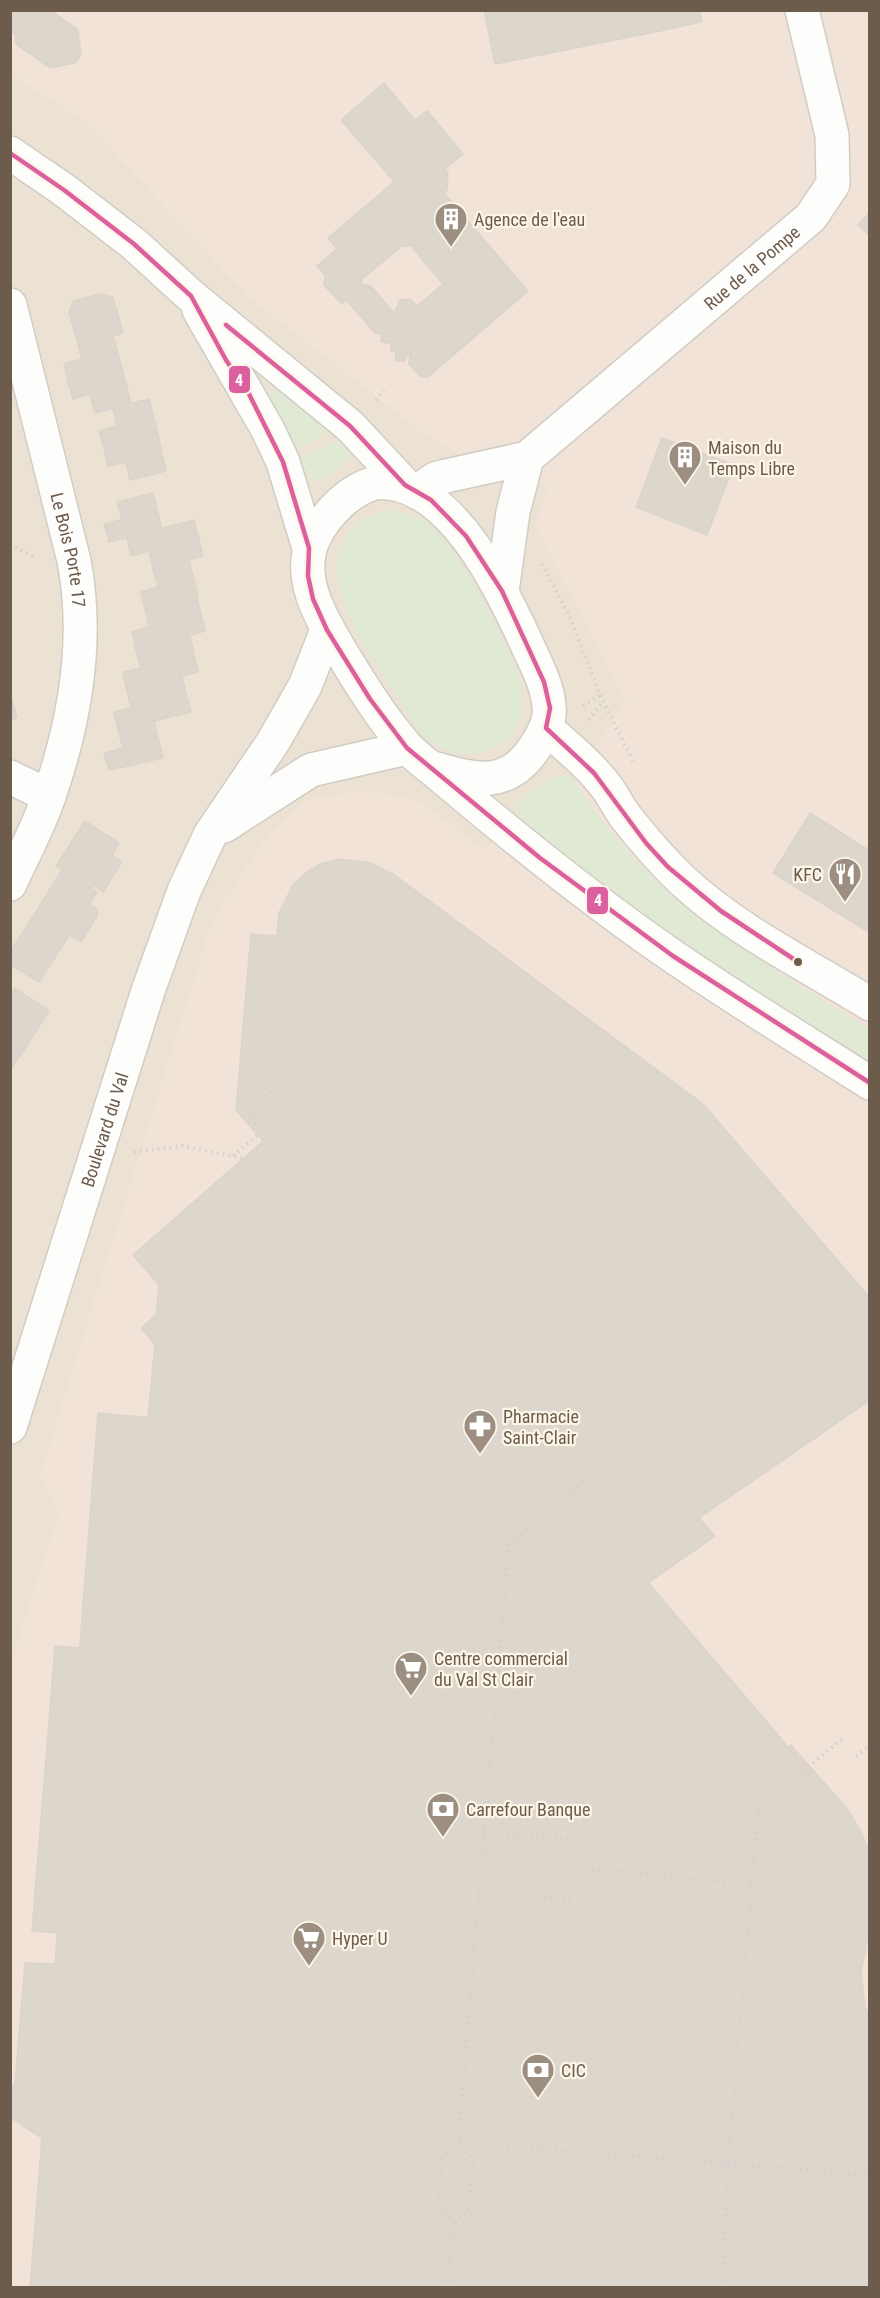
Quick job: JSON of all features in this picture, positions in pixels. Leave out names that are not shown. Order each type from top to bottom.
[{"type":"street","name":"Rue de la Pompe","points":[[411,488],[446,476],[527,458],[811,217],[833,184],[832,135],[802,10]]},
{"type":"street","points":[[14,166],[64,190],[134,244],[191,296],[350,426],[411,488],[431,500],[466,536],[502,591],[544,682],[550,708],[546,728],[527,759],[508,775],[489,779],[468,778],[418,757],[311,770],[210,836]]},
{"type":"street","points":[[191,296],[226,360],[249,394],[283,462],[309,548],[308,576],[313,599],[327,630],[370,699],[418,757],[540,858],[673,956],[870,1083]]},
{"type":"street","name":"Le Bois Porte 17","points":[[10,304],[74,561],[80,595],[78,683],[49,796],[10,884]]},
{"type":"street","points":[[502,591],[513,512],[527,458]]},
{"type":"street","points":[[309,548],[322,524],[336,506],[357,492],[377,482],[411,488]]},
{"type":"street","name":"Boulevard du Val","points":[[10,1427],[148,991],[184,891],[210,836],[273,742],[300,696],[327,630]]},
{"type":"street","points":[[546,728],[572,751],[608,789],[652,850],[685,883],[756,935],[870,1004]]},
{"type":"street","points":[[10,777],[49,796]]},
{"type":"path","points":[[376,400],[384,390]]},
{"type":"path","points":[[539,559],[569,615],[619,738]]},
{"type":"path","points":[[572,751],[590,718],[603,702]]},
{"type":"path","points":[[232,1156],[262,1131],[249,1114],[284,1078]]},
{"type":"path","points":[[127,1151],[183,1146],[243,1158]]},
{"type":"path","points":[[455,2223],[438,2203],[441,2158],[458,2142],[509,1544],[606,1463]]},
{"type":"path","points":[[722,2288],[728,2165],[758,1809],[842,1739]]},
{"type":"path","points":[[856,1756],[870,1746]]},
{"type":"path","points":[[483,1832],[574,1839],[593,1869]]},
{"type":"path","points":[[593,1869],[751,1885]]},
{"type":"path","points":[[479,1894],[568,1899],[593,1869]]},
{"type":"path","points":[[458,2142],[870,2175]]},
{"type":"path","points":[[447,2288],[455,2223],[468,2209],[473,2159],[458,2142]]},
{"type":"shaded area","points":[[11,11],[869,11],[869,2287],[11,2288],[11,1664],[59,1515],[41,1474],[212,923],[268,835],[306,800],[365,790],[418,801],[482,849],[526,828],[574,781],[626,703],[536,526],[548,488],[511,449],[460,455],[423,432],[248,296],[86,121],[11,74]]},
{"type":"shaded area","points":[[11,74],[86,121],[248,296],[423,432],[460,455],[511,449],[548,488],[536,526],[626,703],[574,781],[526,828],[482,849],[418,801],[268,835],[212,923],[41,1474],[59,1515],[11,1664]]},
{"type":"green space","points":[[278,389],[286,391],[329,432],[295,450],[268,403],[268,396]]},
{"type":"green space","points":[[338,441],[349,450],[350,459],[318,481],[310,479],[300,459]]},
{"type":"green space","points":[[388,510],[418,518],[434,528],[476,588],[505,643],[521,692],[522,711],[513,731],[490,750],[475,754],[451,752],[423,737],[361,642],[345,606],[338,581],[337,558],[350,530],[359,520]]},
{"type":"green space","points":[[559,775],[570,776],[604,824],[673,897],[769,966],[869,1029],[869,1061],[775,1004],[598,884],[520,820],[515,808],[529,795]]},
{"type":"building","points":[[10,10],[50,10],[78,30],[81,55],[75,63],[50,68],[16,44],[15,33],[10,33]]},
{"type":"building","points":[[484,10],[635,10],[640,35],[495,64]]},
{"type":"building","points":[[635,10],[700,10],[702,22],[640,35]]},
{"type":"building","points":[[384,83],[415,120],[427,111],[434,119],[380,165],[341,120]]},
{"type":"building","name":"Agence de l'eau","points":[[434,119],[463,154],[445,169],[448,172],[447,190],[444,193],[528,291],[428,377],[420,376],[409,364],[410,352],[405,361],[396,361],[395,351],[391,352],[391,343],[381,342],[382,334],[375,333],[346,300],[342,304],[324,285],[325,275],[317,266],[337,249],[328,238],[394,182],[380,165]],"holes":[[[402,246],[411,246],[443,284],[416,307],[410,299],[400,300],[394,313],[371,286],[362,285],[362,279]]]},
{"type":"building","points":[[870,212],[870,236],[858,225]]},
{"type":"building","points":[[100,294],[113,297],[123,333],[113,336],[122,368],[68,381],[64,364],[82,359],[69,312],[73,301]]},
{"type":"building","points":[[122,368],[131,404],[95,413],[90,394],[73,399],[68,381]]},
{"type":"building","points":[[149,399],[158,435],[104,448],[99,431],[117,426],[113,408]]},
{"type":"building","points":[[158,435],[166,471],[130,480],[126,462],[108,466],[104,448]]},
{"type":"building","name":"Maison du Temps Libre","points":[[662,438],[734,465],[707,535],[636,507]]},
{"type":"building","points":[[153,493],[162,529],[109,542],[104,524],[122,520],[117,502]]},
{"type":"building","points":[[194,520],[203,556],[153,569],[149,551],[131,556],[127,537]]},
{"type":"building","points":[[189,560],[198,596],[145,609],[141,592],[158,587],[153,569]]},
{"type":"building","points":[[197,598],[205,631],[136,650],[132,632],[149,627],[145,609]]},
{"type":"building","points":[[190,636],[198,672],[127,690],[123,672],[141,668],[136,650]]},
{"type":"building","points":[[182,677],[191,712],[118,730],[114,712],[131,708],[127,690]]},
{"type":"building","points":[[10,694],[17,718],[10,720]]},
{"type":"building","points":[[154,721],[163,758],[109,770],[104,753],[123,748],[118,730]]},
{"type":"building","name":"KFC","points":[[810,813],[870,851],[870,933],[773,873]]},
{"type":"building","points":[[85,821],[119,843],[112,855],[122,862],[103,892],[93,885],[91,888],[56,866]]},
{"type":"building","points":[[341,859],[371,863],[393,874],[703,1104],[870,1298],[870,1400],[699,1518],[715,1536],[648,1583],[591,1515],[593,1513],[590,1508],[586,1511],[553,1473],[557,1470],[270,1135],[263,1141],[236,1110],[251,934],[277,936],[279,913],[293,885],[308,871],[321,864]]},
{"type":"building","points":[[62,870],[97,892],[89,904],[98,910],[97,916],[81,942],[69,935],[68,937],[34,915]]},
{"type":"building","points":[[34,915],[68,937],[39,982],[10,964],[10,952]]},
{"type":"building","points":[[15,988],[49,1011],[20,1056],[10,1049],[10,995]]},
{"type":"building","points":[[10,1049],[20,1056],[10,1070]]},
{"type":"building","points":[[334,1105],[354,1130],[312,1164],[292,1139]]},
{"type":"building","name":"Centre commercial du Val St Clair","points":[[270,1135],[557,1470],[553,1473],[586,1511],[590,1508],[593,1513],[591,1515],[611,1539],[789,1748],[791,1745],[794,1749],[791,1751],[806,1770],[824,1790],[828,1787],[846,1807],[861,1832],[870,1853],[870,1923],[861,1973],[865,2006],[870,2020],[870,2288],[30,2288],[42,2138],[10,2117],[10,2091],[15,2084],[25,1963],[55,1964],[98,1413],[164,1419],[161,1453],[203,1456],[207,1405],[141,1328],[156,1315],[159,1285],[133,1255]]},
{"type":"building","points":[[155,1344],[207,1405],[203,1456],[161,1453],[164,1419],[148,1417]]},
{"type":"building","points":[[611,1539],[627,1558],[575,1604],[524,1601],[526,1579],[566,1580]]},
{"type":"building","points":[[55,1646],[80,1648],[58,1933],[32,1931]]},
{"type":"building","points":[[794,1749],[828,1787],[824,1790],[791,1751]]},
{"type":"transit line","name":"4","points":[[10,153],[64,190],[134,244],[191,296],[226,360],[249,394],[283,462],[309,548],[308,576],[313,599],[327,630],[370,699],[407,748],[540,858],[673,956],[870,1083]]},
{"type":"transit line","name":"4","points":[[226,325],[350,426],[405,485],[431,500],[466,536],[502,591],[544,682],[550,708],[546,728],[594,773],[646,843],[668,867],[721,911],[798,962]]},
{"type":"place","name":"Agence de l'eau","points":[[451,248]]},
{"type":"place","name":"Maison du Temps Libre","points":[[685,486]]},
{"type":"place","name":"KFC","points":[[845,903]]},
{"type":"place","name":"Pharmacie Saint-Clair","points":[[480,1455]]},
{"type":"place","name":"Centre commercial du Val St Clair","points":[[411,1697]]},
{"type":"place","name":"Carrefour Banque","points":[[443,1838]]},
{"type":"place","name":"Hyper U","points":[[309,1967]]},
{"type":"place","name":"CIC","points":[[538,2099]]}]
